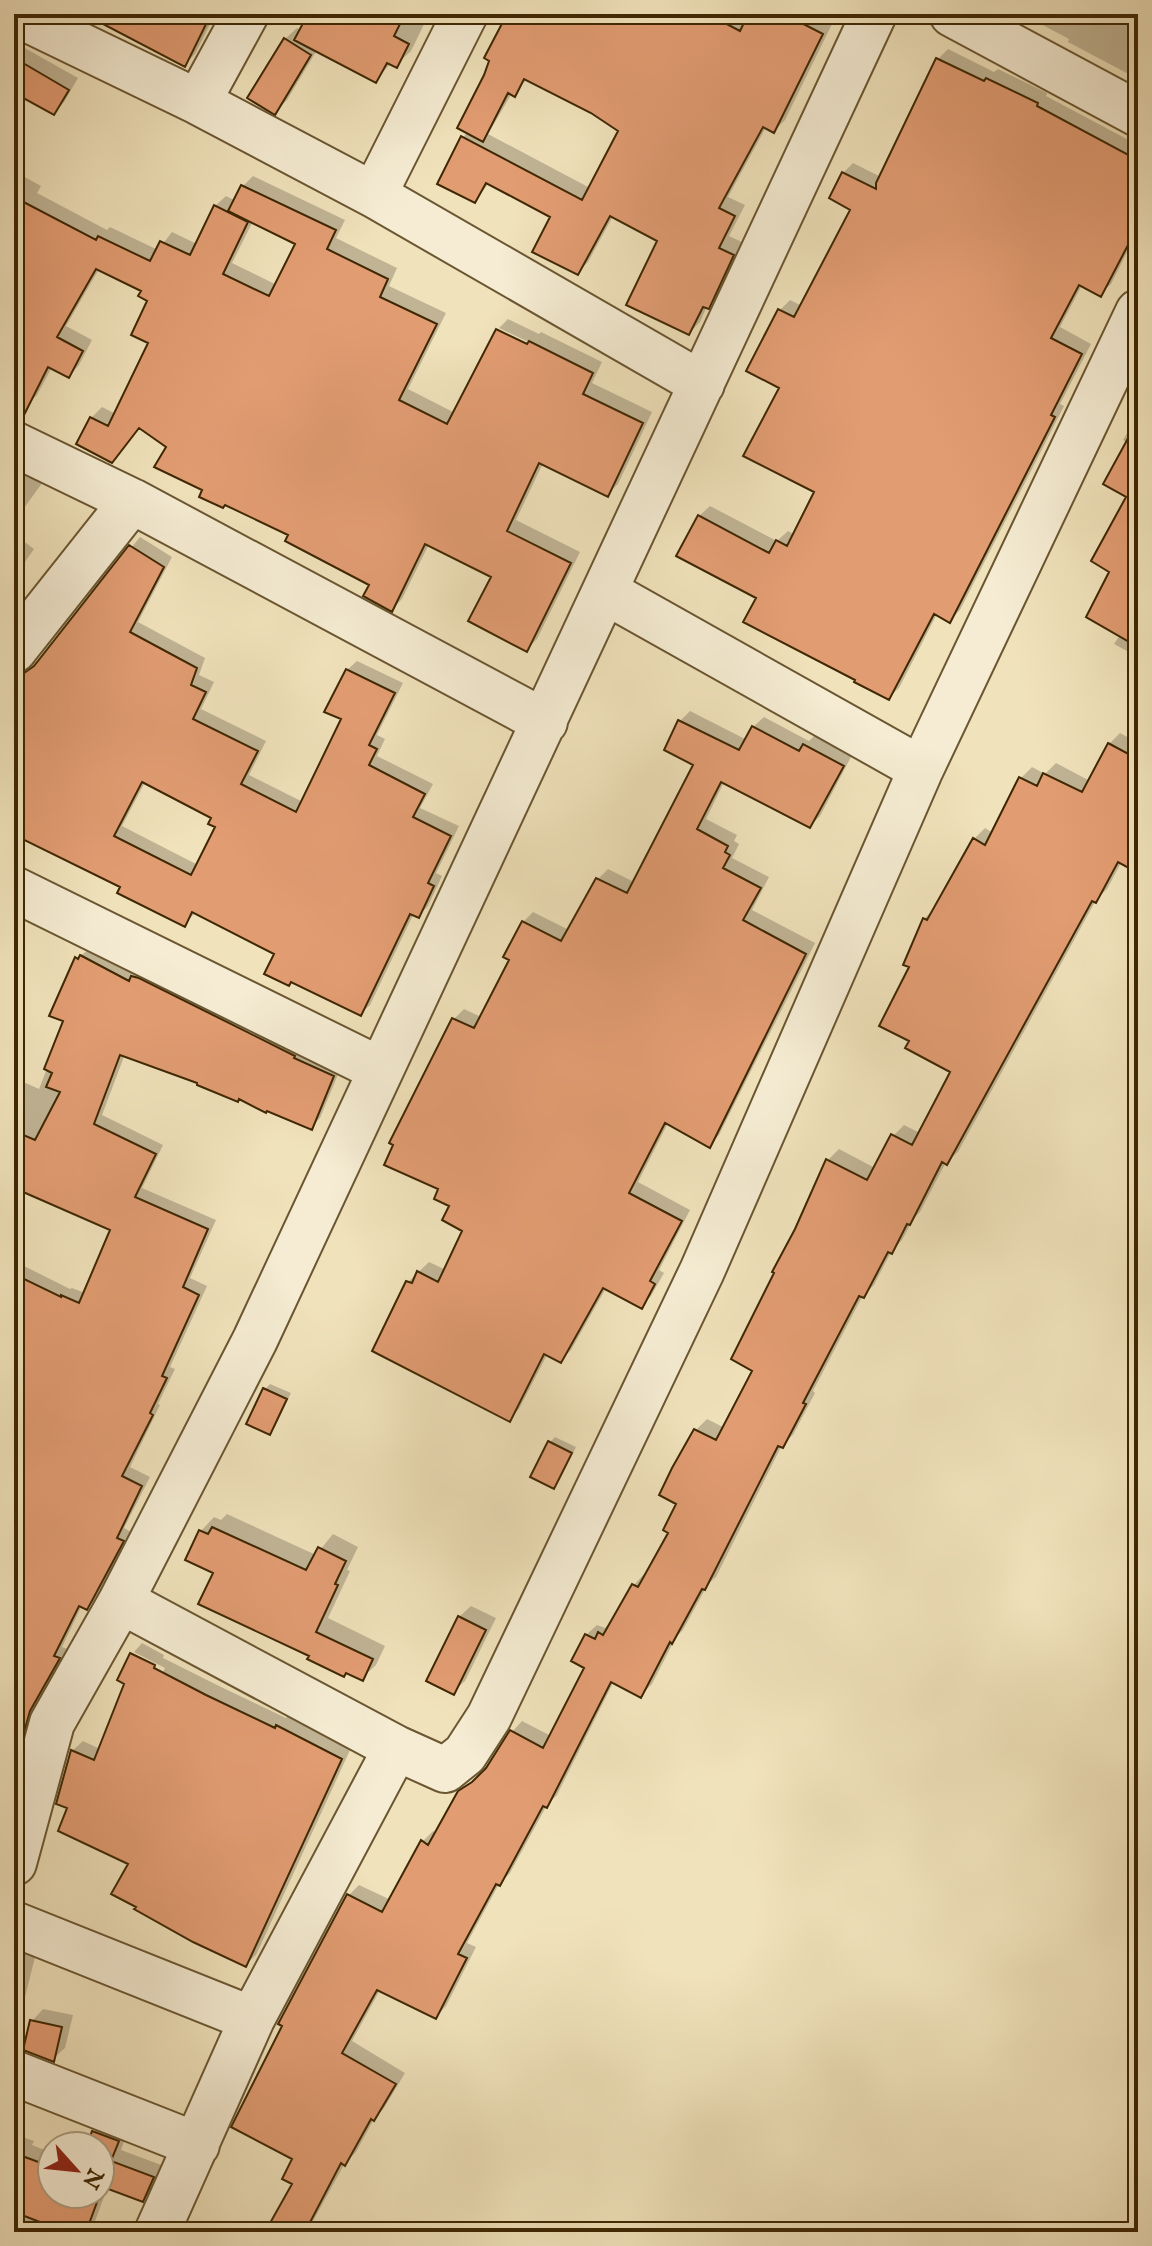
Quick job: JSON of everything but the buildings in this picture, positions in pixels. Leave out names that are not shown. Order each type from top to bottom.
[{"type":"street","points":[[16,14],[198,102],[374,195],[702,384]]},
{"type":"street","points":[[198,102],[246,14]]},
{"type":"street","points":[[374,195],[465,14]]},
{"type":"street","points":[[14,1863],[52,1723],[121,1601],[255,1340],[874,14]]},
{"type":"street","points":[[952,14],[1138,114]]},
{"type":"street","points":[[121,1601],[396,1748],[445,1770],[465,1754],[489,1717],[702,1271],[921,769],[1138,312]]},
{"type":"street","points":[[14,444],[132,501],[545,722]]},
{"type":"street","points":[[14,650],[132,501]]},
{"type":"street","points":[[606,592],[921,769]]},
{"type":"street","points":[[14,889],[381,1070]]},
{"type":"street","points":[[157,2232],[252,2019],[396,1748]]},
{"type":"street","points":[[14,1924],[252,2019]]},
{"type":"street","points":[[14,2073],[197,2145]]}]
